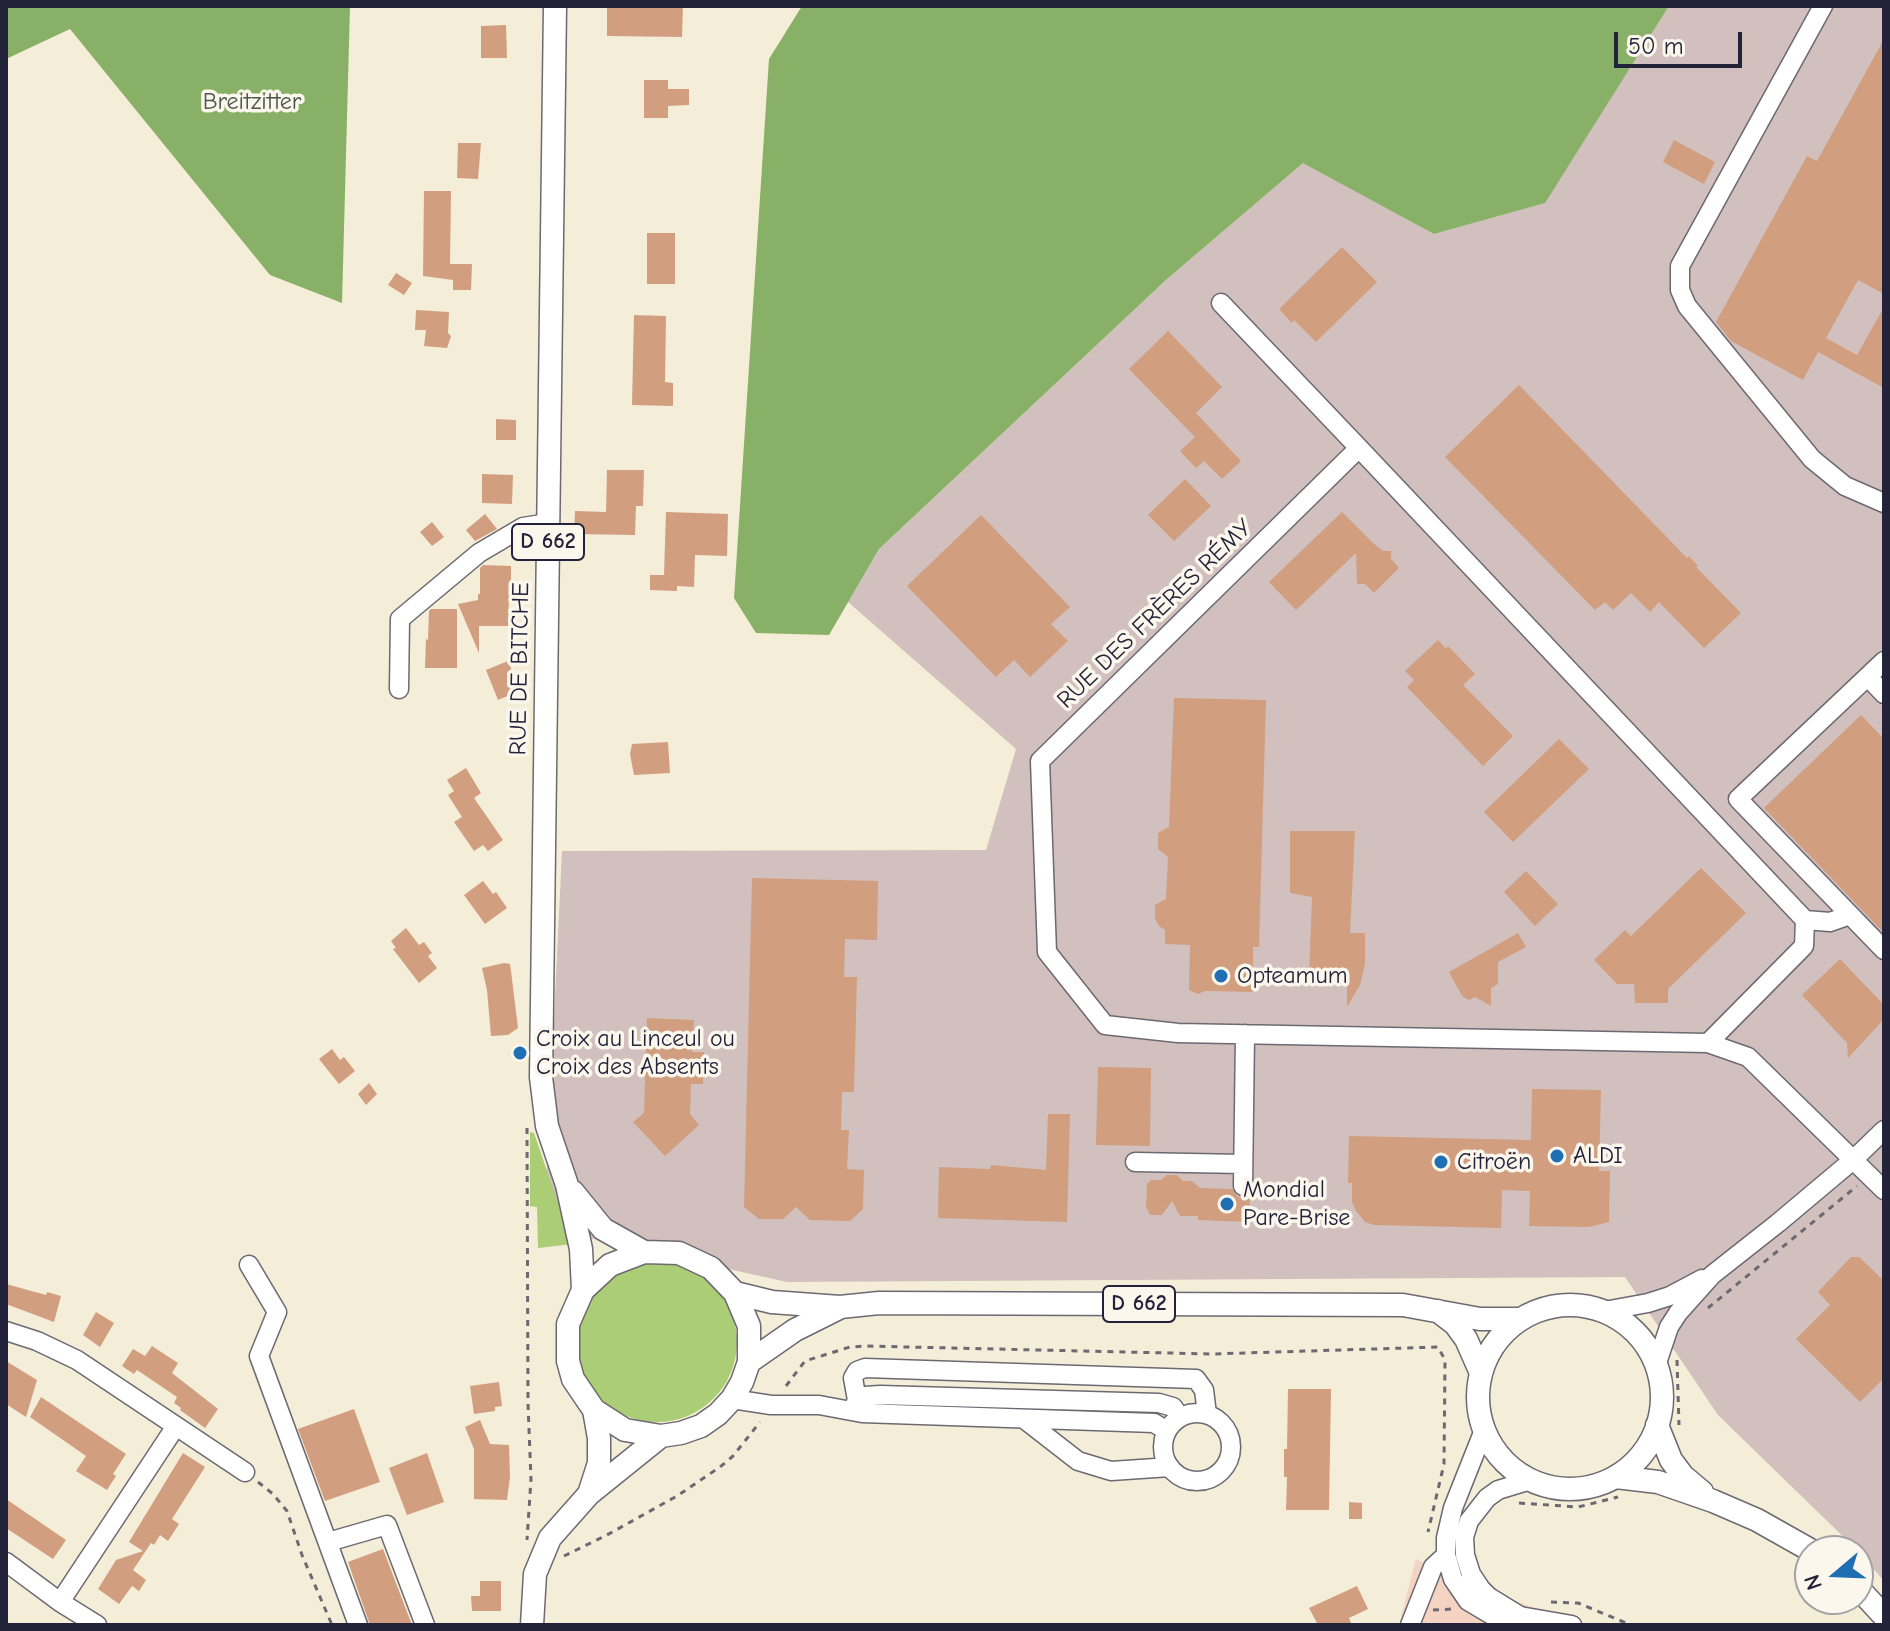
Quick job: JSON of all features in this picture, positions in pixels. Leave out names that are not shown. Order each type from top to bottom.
[{"type":"main road","name":"RUE DE BITCHE","points":[[555,6],[541,1077],[547,1126],[567,1185]]},
{"type":"main road","name":"D 662","points":[[567,1185],[603,1229],[644,1252]]},
{"type":"main road","name":"D 662","points":[[567,1185],[581,1249],[583,1290]]},
{"type":"main road","points":[[644,1252],[679,1253],[718,1273],[735,1293],[749,1326],[749,1362],[732,1399],[701,1426],[661,1436],[625,1430],[594,1410],[573,1379],[568,1361],[568,1324],[583,1290],[610,1265],[644,1252]]},
{"type":"main road","name":"D 662","points":[[735,1293],[772,1302],[840,1307],[879,1303],[1403,1305],[1480,1319],[1520,1319]]},
{"type":"main road","points":[[1552,1306],[1587,1306],[1604,1311],[1636,1333],[1648,1348],[1656,1366],[1661,1395],[1657,1425],[1642,1455],[1616,1477],[1596,1486],[1574,1489],[1552,1487],[1531,1480],[1511,1468],[1495,1451],[1484,1430],[1479,1412],[1481,1373],[1495,1342],[1520,1319],[1552,1306]]},
{"type":"main road","name":"D 662","points":[[749,1362],[795,1330],[840,1307]]},
{"type":"main road","points":[[1438,1311],[1455,1324],[1466,1339],[1481,1373]]},
{"type":"main road","points":[[589,1494],[599,1463],[594,1410]]},
{"type":"main road","points":[[1657,1425],[1671,1460],[1683,1476],[1713,1501]]},
{"type":"main road","points":[[532,1625],[535,1574],[550,1538],[589,1494],[661,1436]]},
{"type":"main road","points":[[1616,1477],[1658,1482],[1713,1501],[1794,1541]]},
{"type":"street","points":[[1823,6],[1680,266],[1680,290],[1687,306],[1812,459],[1845,486],[1884,503]]},
{"type":"street","points":[[1221,303],[1805,920],[1830,922],[1850,915]]},
{"type":"street","name":"RUE DES FRÈRES RÉMY","points":[[1359,448],[1040,761],[1047,952],[1105,1025],[1178,1033],[1708,1043],[1748,1057],[1884,1190]]},
{"type":"street","points":[[399,689],[400,619],[479,553],[523,527],[548,523]]},
{"type":"street","points":[[1884,661],[1738,799],[1884,950]]},
{"type":"street","points":[[1868,677],[1884,694]]},
{"type":"street","points":[[1708,1043],[1804,946],[1805,920]]},
{"type":"street","points":[[1243,1186],[1245,1034]]},
{"type":"street","points":[[1656,1366],[1669,1327],[1712,1275],[1853,1160],[1884,1130]]},
{"type":"street","points":[[1135,1162],[1243,1164]]},
{"type":"street","points":[[249,1265],[277,1312],[259,1356],[358,1625]]},
{"type":"street","points":[[1604,1311],[1670,1296],[1712,1275]]},
{"type":"street","points":[[6,1331],[37,1341],[77,1360],[245,1472]]},
{"type":"street","points":[[855,1406],[853,1378],[857,1371],[865,1368],[1196,1379],[1204,1390],[1207,1414]]},
{"type":"street","points":[[732,1399],[771,1405],[855,1406],[1024,1419],[1173,1424],[1188,1414],[1207,1414],[1223,1425],[1231,1444],[1227,1464],[1212,1478],[1193,1481],[1176,1474],[1170,1467],[1163,1449],[1173,1424],[1173,1407],[1159,1403],[880,1395],[855,1406]]},
{"type":"street","points":[[1024,1419],[1078,1461],[1111,1471],[1170,1467]]},
{"type":"street","points":[[60,1602],[176,1426]]},
{"type":"street","points":[[1484,1430],[1453,1508],[1446,1538],[1446,1555],[1453,1579],[1468,1601],[1495,1617],[1520,1616],[1572,1625]]},
{"type":"street","points":[[1520,1616],[1489,1597],[1476,1582],[1465,1555],[1464,1537],[1469,1521],[1487,1498],[1498,1490],[1531,1480]]},
{"type":"street","points":[[328,1542],[387,1525],[425,1625]]},
{"type":"street","points":[[1410,1625],[1433,1567],[1446,1555]]},
{"type":"street","points":[[6,1562],[97,1625]]},
{"type":"path","points":[[526,1115],[531,1479],[526,1553],[535,1574]]},
{"type":"path","points":[[245,1472],[273,1494],[287,1511],[332,1625]]},
{"type":"shaded area","points":[[1669,6],[1884,6],[1884,1581],[1874,1569],[1874,1535],[1842,1535],[1718,1415],[1625,1277],[787,1282],[544,1228],[562,851],[986,850],[1016,749],[848,602],[879,549],[1167,279],[1304,162],[1434,234],[1544,203]]},
{"type":"shaded area","points":[[1416,1559],[1446,1574],[1578,1625],[1399,1625]]},
{"type":"green space","name":"Breitzitter","points":[[6,6],[350,6],[342,303],[270,275],[70,29],[6,59]]},
{"type":"green space","points":[[802,6],[1669,6],[1545,203],[1434,234],[1303,163],[1167,279],[879,549],[829,635],[756,633],[734,598],[769,59]]},
{"type":"green space","points":[[530,1132],[534,1133],[572,1244],[538,1248],[537,1207],[530,1206]]},
{"type":"green space","points":[[657,1262],[687,1269],[713,1286],[730,1312],[737,1342],[730,1372],[713,1398],[687,1415],[657,1422],[627,1415],[601,1398],[584,1372],[577,1342],[584,1312],[601,1286],[627,1269]]},
{"type":"building","points":[[607,6],[683,6],[682,37],[607,36]]},
{"type":"building","points":[[506,25],[507,58],[481,58],[481,26]]},
{"type":"building","points":[[1884,39],[1884,294],[1858,280],[1826,338],[1857,355],[1884,307],[1884,388],[1818,352],[1803,380],[1731,341],[1716,322],[1807,156],[1817,161]]},
{"type":"building","points":[[644,80],[668,80],[668,89],[689,89],[689,105],[668,106],[668,118],[644,118]]},
{"type":"building","points":[[1674,140],[1715,162],[1704,184],[1663,162]]},
{"type":"building","points":[[458,143],[481,143],[478,179],[457,178]]},
{"type":"building","points":[[424,191],[451,191],[450,264],[472,264],[471,290],[453,290],[453,280],[423,276]]},
{"type":"building","points":[[647,233],[675,233],[675,284],[647,284]]},
{"type":"building","points":[[1342,247],[1377,282],[1316,342],[1279,309]]},
{"type":"building","points":[[396,273],[412,283],[404,295],[388,285]]},
{"type":"building","points":[[416,310],[449,312],[448,333],[451,336],[447,348],[424,346],[426,330],[415,330]]},
{"type":"building","points":[[634,315],[666,316],[665,382],[673,383],[673,406],[632,405]]},
{"type":"building","points":[[1168,331],[1222,387],[1196,413],[1241,461],[1222,479],[1204,461],[1196,468],[1180,451],[1195,437],[1129,369]]},
{"type":"building","points":[[1519,385],[1687,558],[1689,556],[1741,613],[1704,648],[1659,602],[1650,612],[1631,593],[1613,610],[1605,602],[1595,610],[1445,457]]},
{"type":"building","points":[[496,419],[516,420],[516,440],[496,440]]},
{"type":"building","points":[[607,470],[644,470],[643,506],[636,506],[635,535],[574,534],[575,511],[606,512]]},
{"type":"building","points":[[482,474],[513,475],[512,504],[482,503]]},
{"type":"building","points":[[1185,479],[1211,506],[1174,541],[1148,515]]},
{"type":"building","points":[[666,512],[728,514],[727,556],[695,555],[694,587],[677,586],[677,591],[650,590],[650,575],[664,575]]},
{"type":"building","points":[[1342,512],[1383,551],[1391,551],[1391,559],[1399,568],[1374,593],[1365,584],[1357,584],[1356,553],[1296,610],[1269,582]]},
{"type":"building","points":[[485,514],[497,529],[475,541],[466,530]]},
{"type":"building","points":[[981,515],[1070,607],[1051,624],[1068,641],[1030,677],[1014,660],[996,677],[907,586]]},
{"type":"building","points":[[432,522],[444,537],[432,546],[420,532]]},
{"type":"building","points":[[483,565],[511,566],[511,596],[508,626],[479,626],[479,653],[458,604],[478,600],[480,568]]},
{"type":"building","points":[[431,609],[457,609],[457,668],[425,668]]},
{"type":"building","points":[[1438,640],[1475,674],[1463,685],[1513,736],[1483,766],[1407,687],[1414,680],[1405,671]]},
{"type":"building","points":[[508,661],[520,691],[498,700],[486,670]]},
{"type":"building","points":[[1174,698],[1266,700],[1259,947],[1253,947],[1253,992],[1205,991],[1198,994],[1189,990],[1190,945],[1165,944],[1165,930],[1155,918],[1155,905],[1166,899],[1168,857],[1158,849],[1158,833],[1169,827]]},
{"type":"building","points":[[1861,715],[1884,739],[1884,933],[1764,808]]},
{"type":"building","points":[[1559,739],[1589,769],[1513,842],[1484,812]]},
{"type":"building","points":[[668,742],[670,773],[634,775],[630,754],[632,744]]},
{"type":"building","points":[[466,768],[481,793],[474,798],[503,840],[488,851],[483,845],[474,851],[454,822],[462,817],[448,795],[454,791],[447,780]]},
{"type":"building","points":[[1290,831],[1355,831],[1350,933],[1365,933],[1365,964],[1360,985],[1347,1007],[1347,976],[1309,975],[1312,897],[1290,893]]},
{"type":"building","points":[[1701,868],[1746,913],[1668,989],[1668,1003],[1635,1003],[1634,984],[1617,984],[1594,960],[1625,930],[1631,936]]},
{"type":"building","points":[[1526,871],[1558,904],[1535,926],[1504,892]]},
{"type":"building","points":[[752,878],[878,881],[877,940],[845,939],[844,977],[857,977],[854,1092],[842,1092],[841,1130],[849,1130],[847,1169],[864,1170],[863,1209],[850,1221],[810,1220],[796,1207],[783,1219],[759,1219],[744,1207]]},
{"type":"building","points":[[483,881],[493,894],[496,892],[507,908],[485,924],[464,895]]},
{"type":"building","points":[[406,928],[419,945],[424,942],[432,953],[428,956],[437,968],[419,983],[393,949],[396,948],[391,941]]},
{"type":"building","points":[[1518,933],[1526,947],[1498,962],[1498,984],[1491,988],[1491,1006],[1475,997],[1469,1000],[1462,996],[1449,972]]},
{"type":"building","points":[[1840,959],[1884,1005],[1884,1019],[1848,1058],[1847,1043],[1802,995]]},
{"type":"building","points":[[510,964],[518,1028],[508,1035],[491,1036],[482,968]]},
{"type":"building","points":[[647,1018],[694,1020],[692,1052],[704,1052],[703,1084],[691,1084],[690,1114],[699,1125],[665,1156],[633,1122],[644,1113]]},
{"type":"building","points":[[332,1049],[340,1060],[344,1057],[355,1071],[339,1084],[319,1059]]},
{"type":"building","points":[[1098,1067],[1151,1068],[1150,1146],[1096,1145]]},
{"type":"building","points":[[369,1083],[377,1094],[366,1105],[358,1094]]},
{"type":"building","points":[[1532,1089],[1601,1090],[1599,1171],[1610,1171],[1609,1222],[1589,1227],[1529,1226],[1530,1191],[1502,1190],[1501,1228],[1374,1225],[1365,1222],[1356,1211],[1352,1202],[1352,1183],[1348,1183],[1349,1136],[1531,1140]]},
{"type":"building","points":[[1048,1114],[1070,1114],[1067,1222],[938,1218],[939,1167],[990,1169],[991,1165],[1046,1170]]},
{"type":"building","points":[[1167,1175],[1177,1175],[1200,1188],[1232,1189],[1238,1197],[1250,1196],[1249,1222],[1198,1220],[1198,1216],[1180,1216],[1172,1201],[1162,1215],[1150,1215],[1146,1207],[1147,1184]]},
{"type":"building","points":[[1851,1257],[1859,1257],[1884,1281],[1884,1378],[1860,1402],[1796,1339],[1830,1305],[1818,1292]]},
{"type":"building","points":[[6,1284],[61,1296],[54,1322],[6,1304]]},
{"type":"building","points":[[96,1312],[114,1323],[100,1347],[83,1335]]},
{"type":"building","points":[[152,1346],[178,1363],[172,1373],[218,1409],[205,1428],[180,1410],[174,1403],[177,1397],[137,1370],[134,1374],[122,1366],[133,1349],[145,1356]]},
{"type":"building","points":[[6,1361],[37,1380],[26,1417],[6,1404]]},
{"type":"building","points":[[499,1382],[502,1406],[495,1407],[495,1411],[474,1414],[470,1386]]},
{"type":"building","points":[[1288,1389],[1331,1389],[1329,1510],[1286,1510],[1284,1449],[1287,1449]]},
{"type":"building","points":[[41,1397],[126,1454],[107,1490],[76,1471],[86,1456],[30,1417]]},
{"type":"building","points":[[354,1409],[380,1482],[325,1501],[298,1429]]},
{"type":"building","points":[[480,1420],[490,1444],[509,1445],[507,1500],[474,1499],[474,1449],[465,1427]]},
{"type":"building","points":[[183,1453],[205,1467],[172,1519],[179,1524],[168,1541],[160,1535],[133,1570],[146,1580],[139,1591],[132,1586],[119,1604],[98,1589],[116,1560],[143,1551],[129,1542]]},
{"type":"building","points":[[427,1453],[444,1502],[407,1515],[389,1468]]},
{"type":"building","points":[[6,1499],[66,1540],[53,1559],[6,1528]]},
{"type":"building","points":[[1349,1502],[1362,1503],[1362,1519],[1349,1519]]},
{"type":"building","points":[[383,1549],[412,1625],[370,1625],[348,1562]]},
{"type":"building","points":[[480,1581],[501,1581],[501,1611],[472,1611],[471,1596],[480,1596]]},
{"type":"building","points":[[1357,1586],[1368,1609],[1349,1618],[1352,1625],[1318,1625],[1309,1608]]},
{"type":"place","name":"Opteamum","points":[[1221,976]]},
{"type":"place","name":"Croix au Linceul ou Croix des Absents","points":[[520,1053]]},
{"type":"place","name":"ALDI","points":[[1557,1156]]},
{"type":"place","name":"Citroën","points":[[1441,1162]]},
{"type":"place","name":"Mondial Pare-Brise","points":[[1227,1204]]}]
